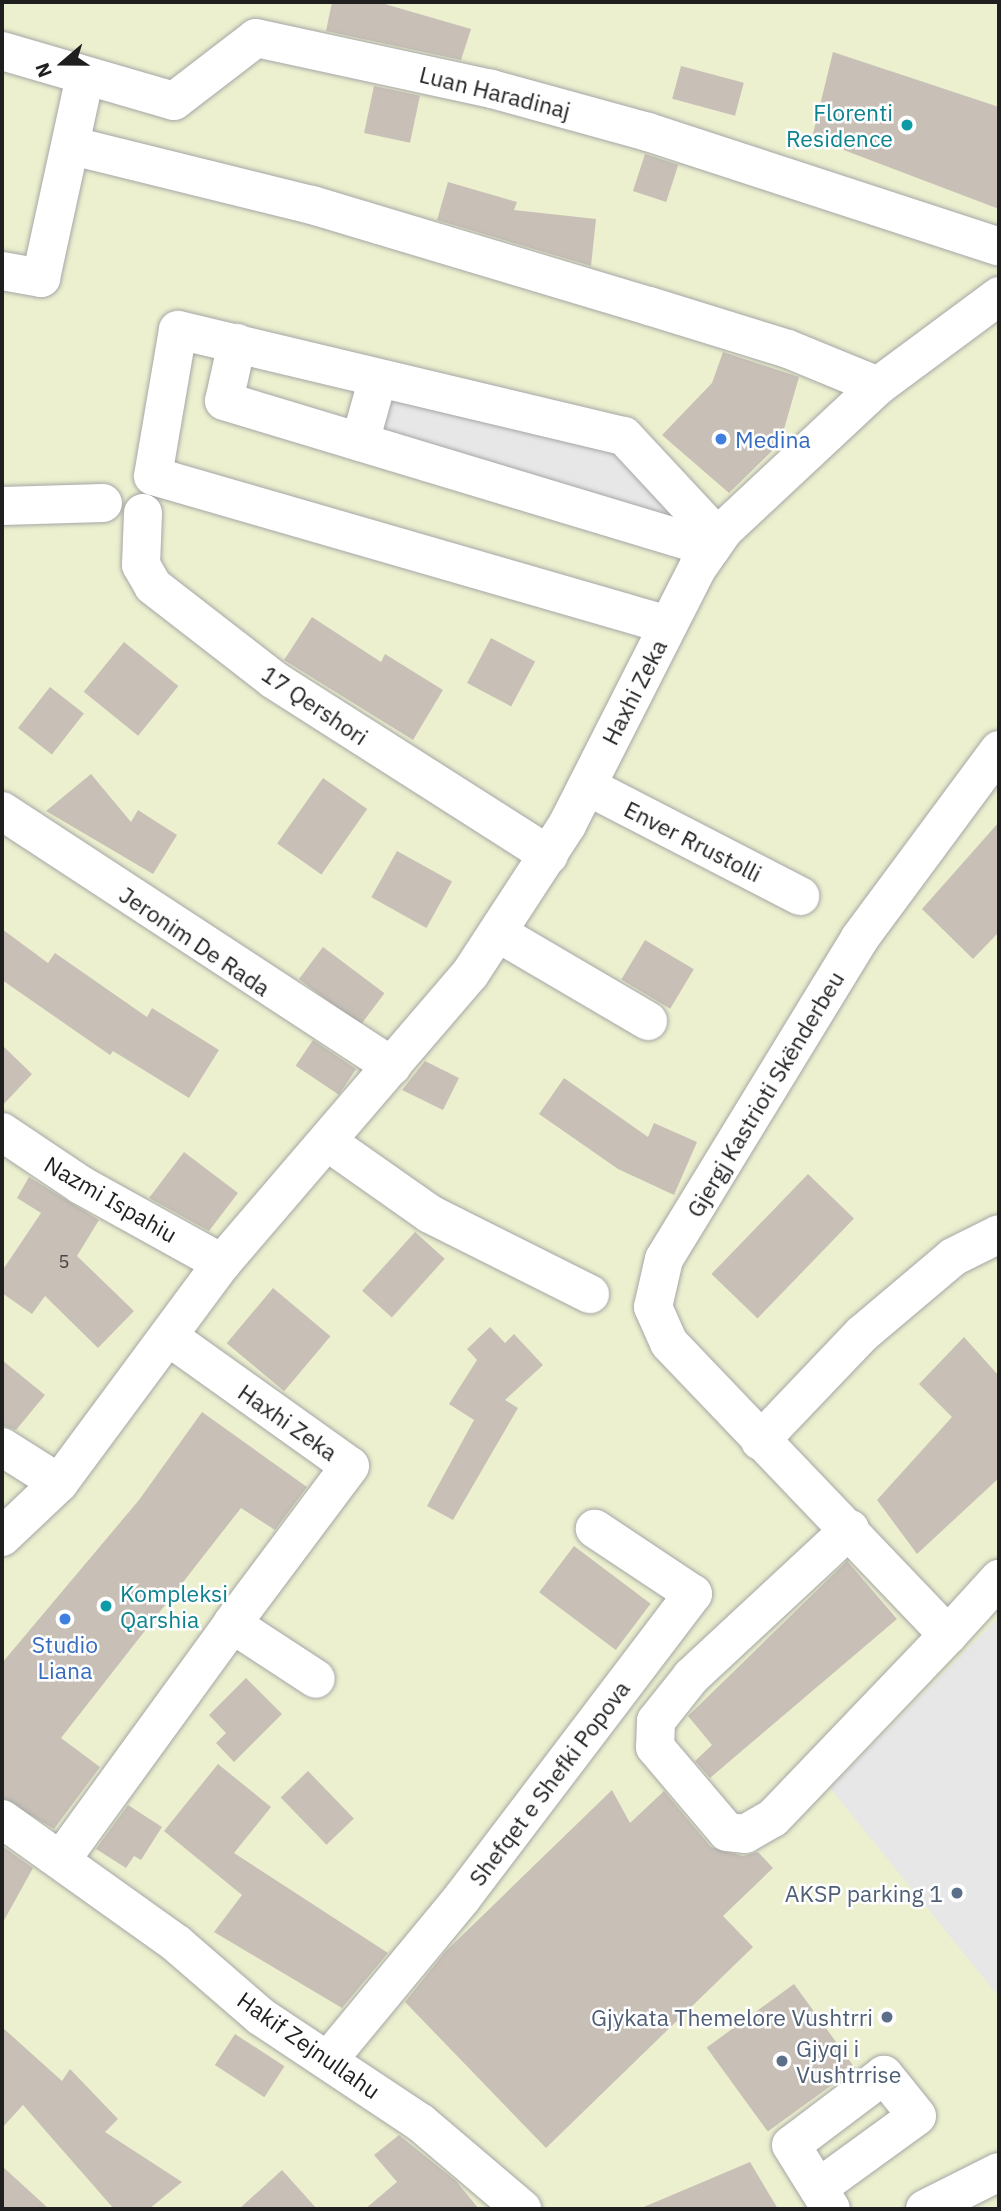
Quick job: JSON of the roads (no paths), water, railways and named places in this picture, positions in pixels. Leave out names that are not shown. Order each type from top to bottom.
[{"type":"street","name":"Luan Haradinaj","points":[[2,51],[174,101],[256,38],[596,118],[999,247]]},
{"type":"street","points":[[2,271],[41,278],[74,146],[85,76]]},
{"type":"street","points":[[74,146],[312,205],[788,349],[878,386]]},
{"type":"street","name":"Haxhi Zeka","points":[[2,1537],[59,1483],[222,1263],[329,1143],[498,933],[549,855],[668,625],[715,543],[878,386],[992,311]]},
{"type":"street","points":[[668,625],[153,476],[166,384],[178,330],[624,436],[715,543]]},
{"type":"street","points":[[224,401],[237,343]]},
{"type":"street","points":[[360,442],[378,378]]},
{"type":"street","points":[[166,384],[715,543]]},
{"type":"street","points":[[2,506],[103,503]]},
{"type":"street","name":"17 Qershori","points":[[142,513],[141,565],[161,593],[274,680],[549,855]]},
{"type":"street","name":"Gjergj Kastrioti Skënderbeu","points":[[948,1635],[850,1529],[760,1441],[669,1343],[653,1307],[664,1259],[860,938],[999,750]]},
{"type":"street","name":"Enver Rrustolli","points":[[587,786],[800,896]]},
{"type":"street","name":"Jeronim De Rada","points":[[2,811],[392,1066]]},
{"type":"street","points":[[498,933],[648,1021]]},
{"type":"street","name":"Nazmi Ispahiu","points":[[2,1132],[81,1185],[222,1263]]},
{"type":"street","points":[[329,1143],[430,1214],[590,1293]]},
{"type":"street","points":[[760,1441],[862,1334],[953,1256],[999,1234]]},
{"type":"street","name":"Haxhi Zeka","points":[[169,1337],[349,1466],[232,1624]]},
{"type":"street","points":[[2,1447],[59,1483]]},
{"type":"street","points":[[850,1529],[691,1677],[656,1721],[655,1746],[727,1832],[745,1834],[773,1818],[999,1579]]},
{"type":"street","name":"Shefqet e Shefki Popova","points":[[329,2059],[462,1898],[693,1594],[596,1530]]},
{"type":"street","points":[[63,1857],[232,1624],[316,1679]]},
{"type":"street","name":"Hakif Zejnullahu","points":[[2,1819],[63,1857],[260,2016],[329,2059],[421,2123],[522,2209]]},
{"type":"street","points":[[925,2209],[999,2172]]},
{"type":"place","name":"Florenti Residence","points":[[907,125]]},
{"type":"place","name":"Medina","points":[[721,439]]},
{"type":"place","name":"Kompleksi Qarshia","points":[[106,1606]]},
{"type":"place","name":"Studio Liana","points":[[65,1619]]},
{"type":"place","name":"AKSP parking 1","points":[[957,1893]]},
{"type":"place","name":"Gjykata Themelore Vushtrri","points":[[887,2017]]},
{"type":"place","name":"Gjyqi i Vushtrrise","points":[[782,2061]]}]
